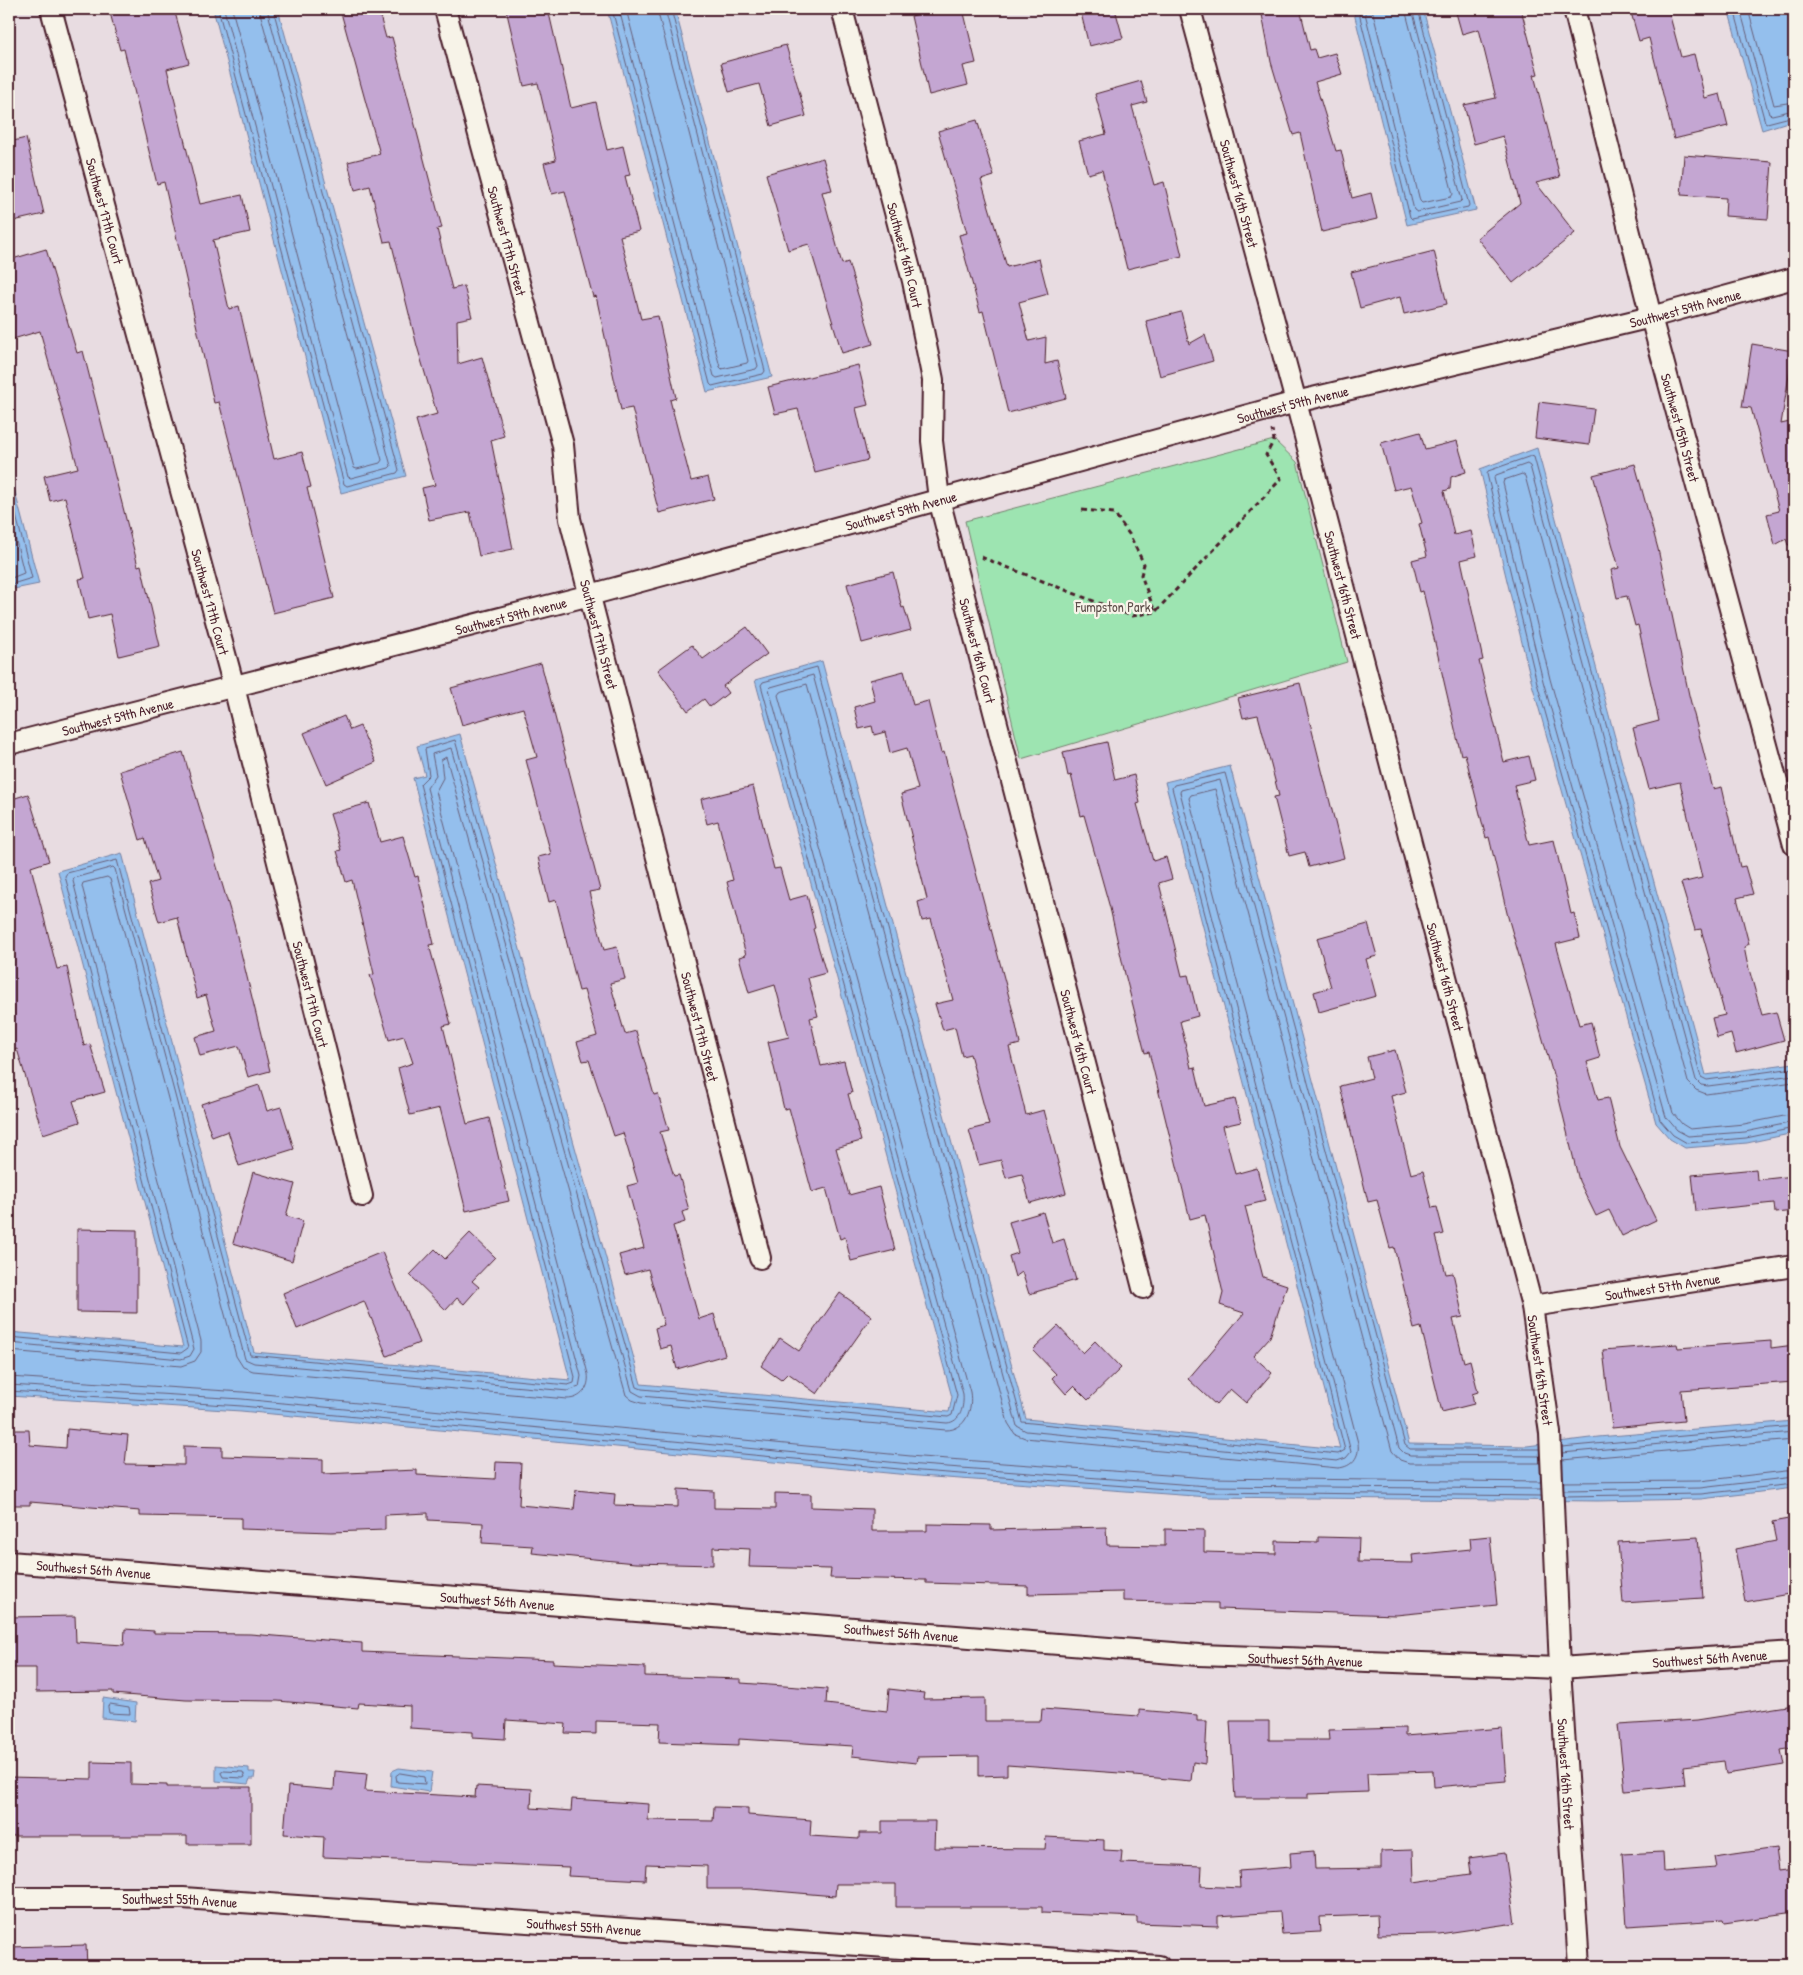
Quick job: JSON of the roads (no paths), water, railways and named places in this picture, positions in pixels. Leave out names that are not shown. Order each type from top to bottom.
[{"type":"street","name":"Southwest 17th Court","points":[[51,9],[234,687],[362,1196]]},
{"type":"street","name":"Southwest 17th Street","points":[[445,9],[563,445],[570,519],[760,1258]]},
{"type":"street","name":"Southwest 16th Court","points":[[842,9],[914,281],[933,380],[932,441],[939,499],[1143,1288]]},
{"type":"street","name":"Southwest 16th Street","points":[[1190,9],[1296,402],[1532,1306],[1550,1433],[1560,1668],[1579,1966]]},
{"type":"street","name":"Southwest 15th Street","points":[[1574,9],[1651,317],[1794,845]]},
{"type":"street","name":"Southwest 59th Avenue","points":[[9,744],[590,595],[1296,402],[1651,317],[1794,278]]},
{"type":"street","name":"Southwest 57th Avenue","points":[[1532,1306],[1794,1266]]},
{"type":"street","name":"Southwest 56th Avenue","points":[[9,1562],[1199,1655],[1560,1668],[1794,1652]]},
{"type":"street","name":"Southwest 55th Avenue","points":[[9,1898],[183,1898],[1159,1966]]},
{"type":"water","points":[[213,9],[278,9],[406,476],[341,493]]},
{"type":"water","points":[[607,9],[675,9],[772,377],[707,392]]},
{"type":"water","points":[[1353,9],[1423,9],[1476,210],[1407,225]]},
{"type":"water","points":[[1728,9],[1794,9],[1794,120],[1762,130]]},
{"type":"water","points":[[1537,448],[1706,1075],[1794,1063],[1794,1133],[1747,1143],[1685,1148],[1670,1139],[1656,1123],[1532,684],[1480,469]]},
{"type":"water","points":[[9,469],[39,584],[9,590]]},
{"type":"water","points":[[822,661],[1026,1419],[1340,1449],[1165,782],[1230,766],[1409,1444],[1527,1446],[1598,1437],[1794,1421],[1794,1488],[1701,1499],[1598,1501],[1208,1497],[919,1476],[241,1411],[9,1396],[9,1332],[183,1347],[58,871],[122,853],[254,1352],[570,1380],[413,778],[425,775],[417,746],[460,734],[641,1384],[949,1412],[952,1397],[755,680]]},
{"type":"water","points":[[103,1698],[136,1703],[135,1721],[102,1718]]},
{"type":"water","points":[[216,1765],[249,1768],[249,1772],[255,1772],[254,1779],[250,1779],[248,1784],[216,1781]]},
{"type":"water","points":[[399,1768],[432,1772],[429,1792],[391,1786],[392,1771]]},
{"type":"park label","name":"Fumpston Park","points":[[1113,606]]}]
